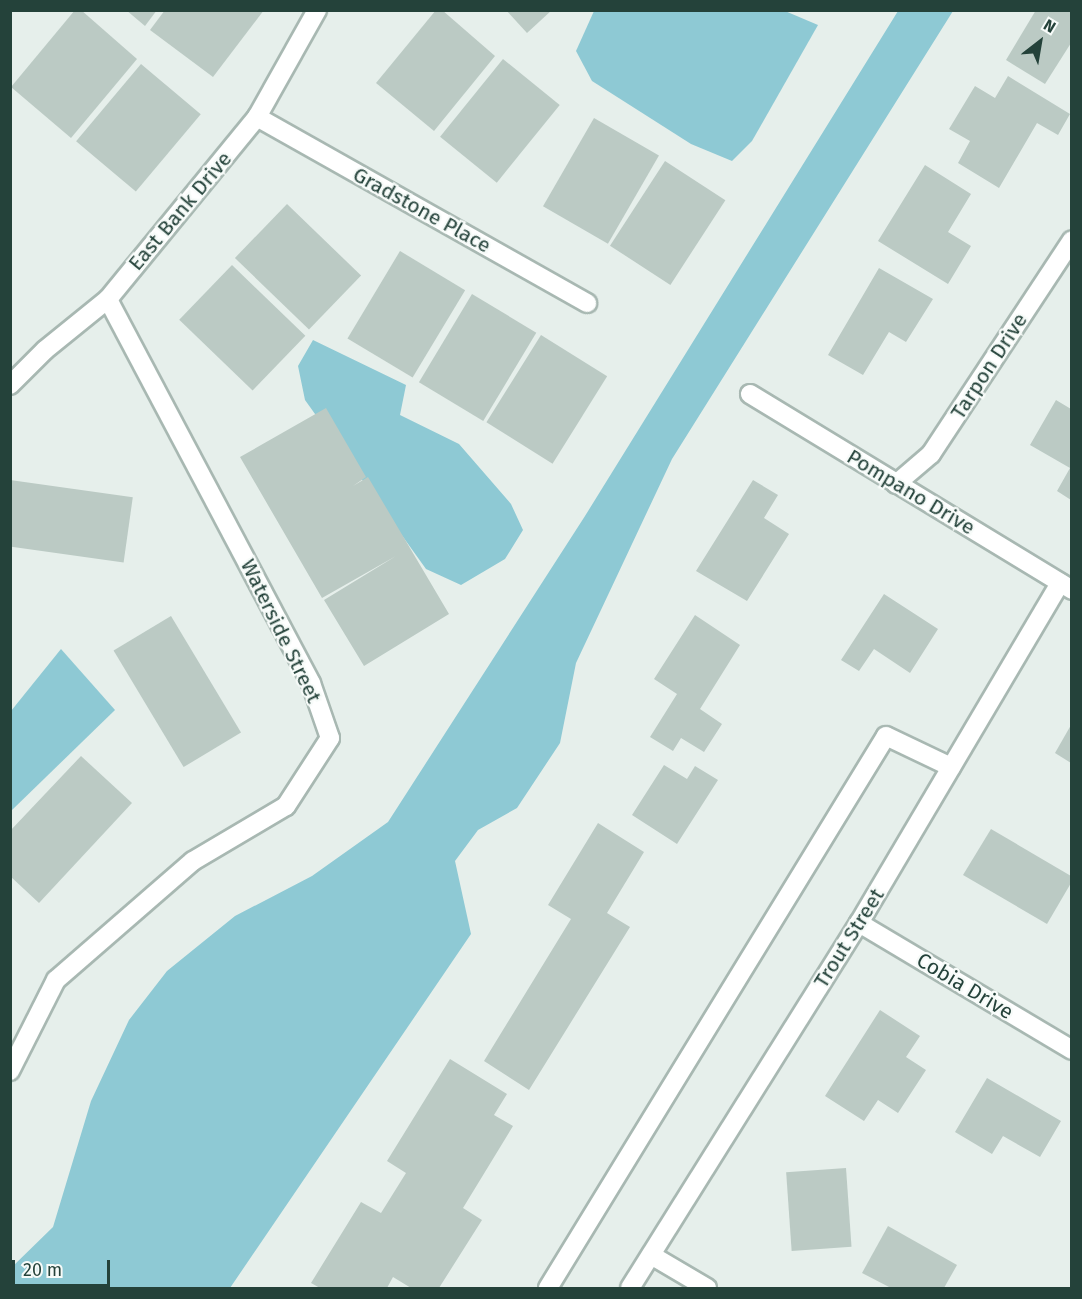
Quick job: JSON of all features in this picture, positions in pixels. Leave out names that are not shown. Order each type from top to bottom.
[{"type":"street","name":"East Bank Drive","points":[[10,385],[45,350],[108,299],[257,117],[317,10]]},
{"type":"street","name":"Gradstone Place","points":[[257,117],[587,303]]},
{"type":"street","name":"Tarpon Drive","points":[[896,484],[931,454],[1071,240]]},
{"type":"street","name":"Waterside Street","points":[[10,1071],[56,980],[193,861],[286,806],[330,738],[311,683],[108,299]]},
{"type":"street","name":"Pompano Drive","points":[[750,394],[1066,586]]},
{"type":"street","name":"Trout Street","points":[[630,1288],[859,923],[951,767],[1066,586]]},
{"type":"street","points":[[548,1288],[886,736],[951,767]]},
{"type":"street","name":"Cobia Drive","points":[[859,923],[1071,1050]]},
{"type":"street","points":[[651,1255],[707,1288]]},
{"type":"water","points":[[594,11],[785,11],[818,25],[752,141],[732,161],[691,144],[592,81],[576,51]]},
{"type":"water","points":[[898,11],[953,11],[672,459],[576,663],[560,743],[517,808],[478,830],[455,861],[471,934],[230,1288],[11,1288],[11,1268],[53,1227],[91,1101],[129,1020],[167,971],[235,916],[312,876],[388,822],[585,516]]},
{"type":"water","points":[[313,340],[406,385],[400,415],[459,444],[511,504],[523,530],[505,559],[461,585],[426,569],[305,400],[298,366]]},
{"type":"water","points":[[61,649],[115,710],[11,811],[11,711]]},
{"type":"building","points":[[75,10],[81,10],[137,59],[71,138],[11,87]]},
{"type":"building","points":[[126,10],[157,10],[145,26]]},
{"type":"building","points":[[165,10],[264,10],[213,77],[150,30]]},
{"type":"building","points":[[436,10],[442,10],[495,56],[434,131],[376,83]]},
{"type":"building","points":[[506,10],[552,10],[527,33]]},
{"type":"building","points":[[1036,10],[1071,10],[1071,43],[1045,84],[1006,60]]},
{"type":"building","points":[[503,59],[560,105],[497,183],[440,137]]},
{"type":"building","points":[[141,64],[201,114],[136,192],[76,141]]},
{"type":"building","points":[[1008,76],[1070,114],[1058,135],[1037,123],[999,188],[958,163],[970,141],[949,129],[975,86],[995,98]]},
{"type":"building","points":[[594,118],[659,156],[608,244],[543,206]]},
{"type":"building","points":[[665,161],[725,200],[670,285],[610,246]]},
{"type":"building","points":[[925,165],[971,194],[948,232],[971,246],[948,284],[878,241]]},
{"type":"building","points":[[287,204],[361,276],[309,330],[235,258]]},
{"type":"building","points":[[400,251],[465,290],[413,378],[347,338]]},
{"type":"building","points":[[232,265],[305,336],[253,391],[179,320]]},
{"type":"building","points":[[879,268],[933,299],[906,342],[889,332],[863,375],[828,355]]},
{"type":"building","points":[[472,294],[536,333],[483,421],[419,382]]},
{"type":"building","points":[[541,335],[607,376],[553,464],[486,422]]},
{"type":"building","points":[[1056,400],[1071,409],[1071,500],[1057,491],[1070,468],[1030,445]]},
{"type":"building","points":[[326,408],[366,477],[353,486],[368,477],[449,614],[364,666],[324,600],[396,556],[322,598],[240,457]]},
{"type":"building","points":[[10,480],[133,497],[124,563],[10,547]]},
{"type":"building","points":[[753,480],[778,495],[764,518],[789,534],[747,601],[696,571]]},
{"type":"building","points":[[884,594],[938,629],[910,673],[874,649],[859,671],[841,660]]},
{"type":"building","points":[[695,615],[740,645],[700,709],[722,724],[704,752],[681,738],[673,751],[650,737],[677,694],[654,679]]},
{"type":"building","points":[[171,616],[241,733],[184,767],[114,651]]},
{"type":"building","points":[[1071,725],[1071,763],[1055,753]]},
{"type":"building","points":[[81,756],[132,803],[39,903],[10,876],[10,831]]},
{"type":"building","points":[[664,765],[687,779],[695,766],[718,780],[677,844],[632,815]]},
{"type":"building","points":[[598,823],[644,852],[607,913],[630,927],[529,1090],[484,1061],[571,919],[548,905]]},
{"type":"building","points":[[991,829],[1071,876],[1071,883],[1047,924],[963,875]]},
{"type":"building","points":[[880,1010],[920,1036],[906,1057],[926,1070],[898,1113],[878,1100],[864,1121],[825,1096]]},
{"type":"building","points":[[450,1059],[507,1094],[494,1115],[513,1126],[463,1208],[482,1220],[439,1288],[411,1288],[393,1277],[387,1288],[320,1288],[311,1283],[361,1202],[381,1213],[406,1173],[387,1161]]},
{"type":"building","points":[[987,1078],[1061,1121],[1040,1157],[1003,1136],[992,1154],[955,1132]]},
{"type":"building","points":[[846,1168],[852,1247],[792,1251],[786,1172]]},
{"type":"building","points":[[888,1226],[957,1265],[944,1288],[891,1288],[862,1273]]}]
